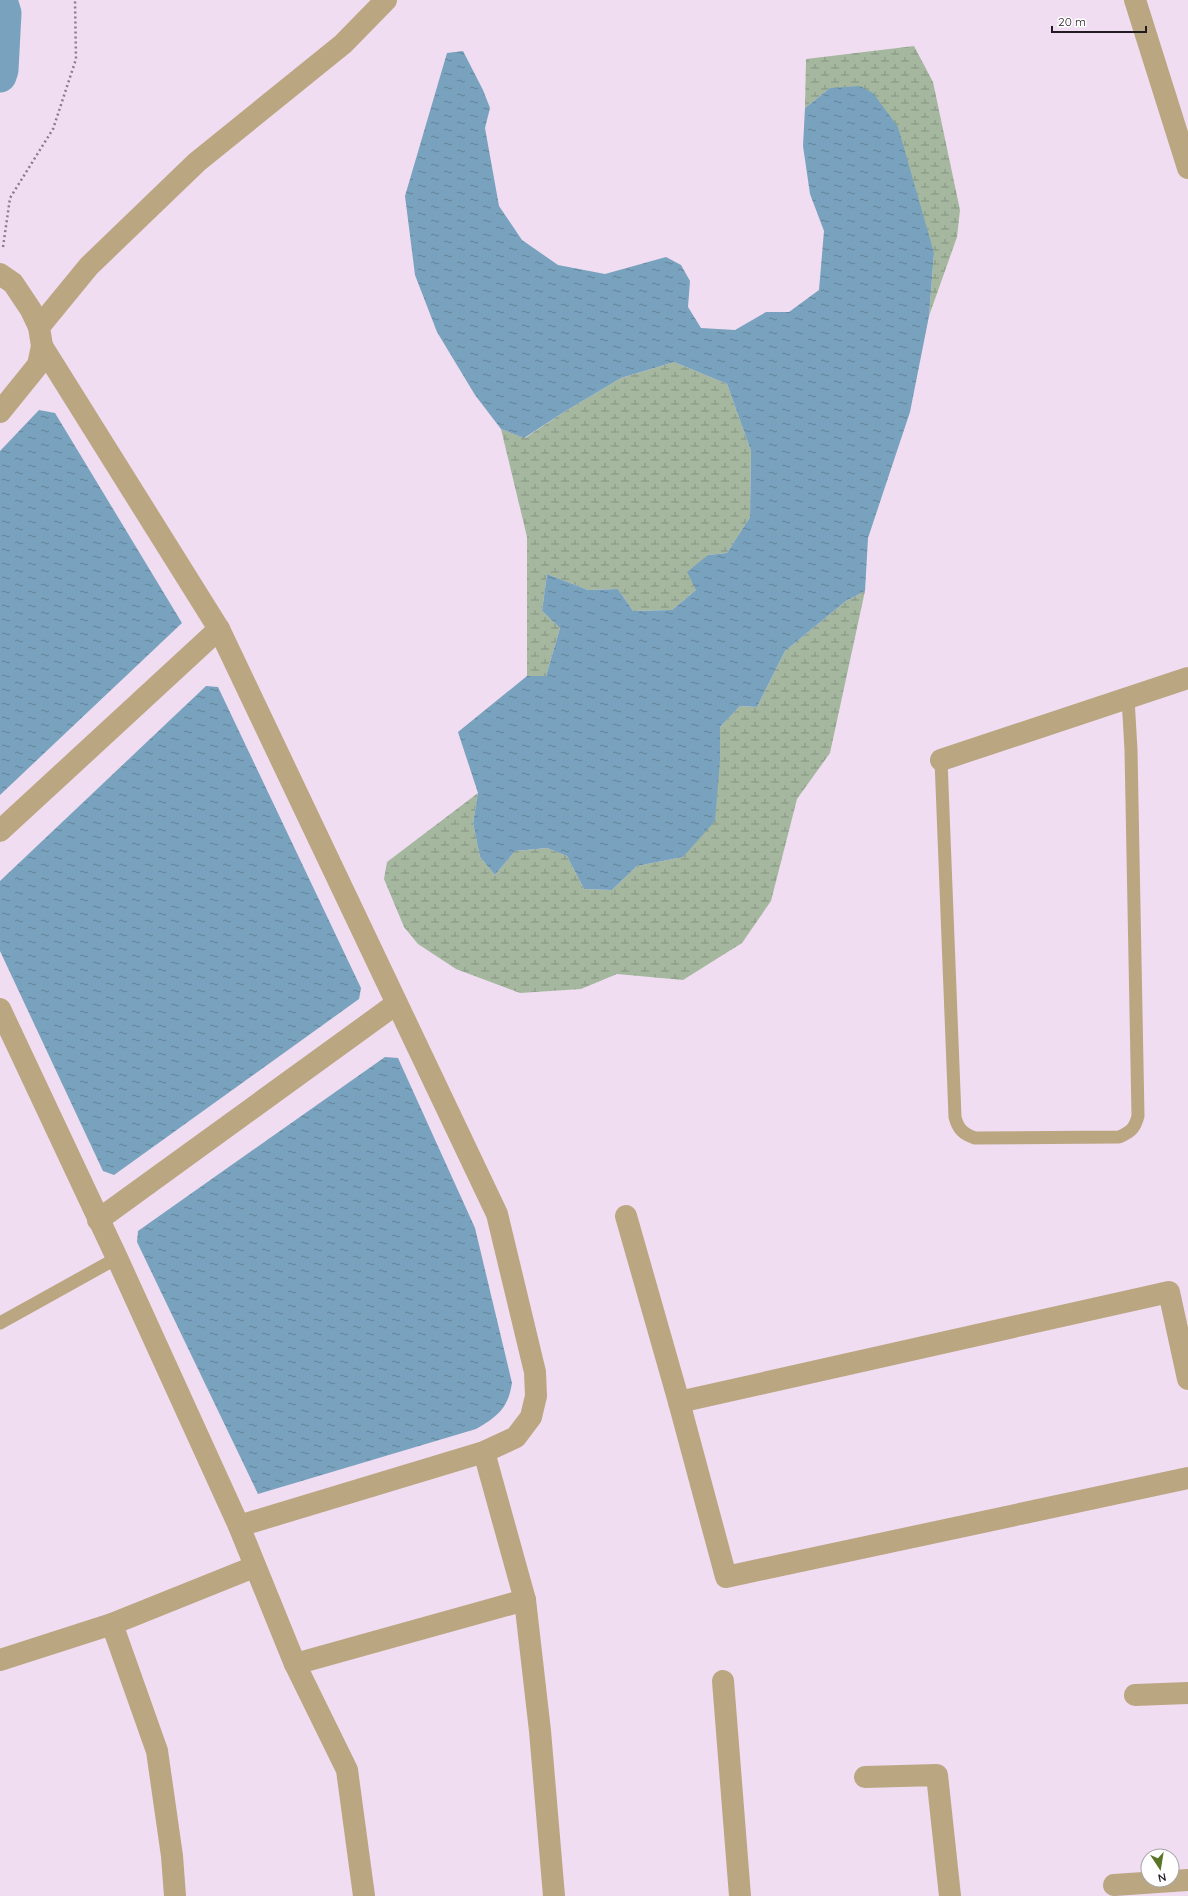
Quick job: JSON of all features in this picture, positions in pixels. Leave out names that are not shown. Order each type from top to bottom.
[{"type":"street","points":[[0,412],[38,365],[37,328],[89,266],[197,162],[343,44],[386,0]]},
{"type":"street","points":[[1135,0],[1188,168]]},
{"type":"street","points":[[7,278],[219,629],[497,1214],[536,1372],[536,1396],[531,1417],[516,1437],[484,1452],[239,1526]]},
{"type":"street","points":[[0,831],[219,629]]},
{"type":"street","points":[[941,760],[1188,678]]},
{"type":"street","points":[[98,1220],[396,1004]]},
{"type":"street","points":[[0,1009],[117,1258],[239,1526],[254,1567],[295,1664],[348,1770],[364,1896]]},
{"type":"street","points":[[626,1216],[679,1402],[726,1577],[1188,1478]]},
{"type":"street","points":[[679,1402],[1169,1292],[1188,1379]]},
{"type":"street","points":[[484,1452],[525,1600],[540,1730],[554,1896]]},
{"type":"street","points":[[0,1660],[112,1624],[254,1567]]},
{"type":"street","points":[[295,1664],[525,1600]]},
{"type":"street","points":[[112,1624],[157,1751],[172,1856],[175,1896]]},
{"type":"street","points":[[723,1681],[740,1896]]},
{"type":"street","points":[[1135,1695],[1188,1693]]},
{"type":"street","points":[[865,1778],[937,1775],[950,1896]]},
{"type":"street","points":[[1114,1885],[1188,1880]]},
{"type":"lane","points":[[941,760],[955,1117],[958,1128],[966,1135],[974,1138],[1119,1137],[1128,1134],[1135,1127],[1138,1116],[1131,758],[1128,698]]},
{"type":"lane","points":[[0,1323],[117,1258]]},
{"type":"path","points":[[3,248],[10,198],[53,129],[76,59],[74,0]]},
{"type":"green space","points":[[914,46],[933,82],[960,210],[957,237],[929,316],[934,253],[830,88],[805,108],[806,59]]},
{"type":"green space","points":[[674,362],[727,384],[751,451],[750,517],[727,553],[708,555],[696,590],[672,610],[633,611],[618,589],[588,590],[547,574],[542,611],[560,628],[546,676],[527,676],[527,537],[501,429],[525,438],[564,412],[621,378]]},
{"type":"green space","points":[[865,591],[830,753],[797,799],[771,901],[742,943],[683,980],[617,974],[581,989],[520,993],[456,969],[418,944],[404,927],[384,879],[387,862],[478,793],[473,823],[480,857],[495,875],[515,851],[547,848],[567,856],[584,889],[612,890],[637,866],[683,857],[720,761],[720,727],[740,706],[757,707],[785,651],[846,601]]},
{"type":"water","points":[[463,51],[483,90],[490,108],[485,128],[499,206],[522,240],[558,265],[605,274],[666,257],[681,265],[690,281],[688,307],[701,328],[735,330],[766,312],[789,312],[819,290],[824,231],[810,194],[803,146],[805,108],[830,88],[860,86],[873,93],[898,127],[934,253],[929,316],[910,412],[868,538],[865,591],[846,601],[785,651],[757,707],[740,706],[720,727],[720,761],[715,821],[683,857],[637,866],[612,890],[584,889],[567,856],[547,848],[515,851],[495,875],[480,857],[473,823],[478,793],[458,732],[527,676],[546,676],[560,628],[542,611],[547,574],[588,590],[618,589],[633,611],[672,610],[696,590],[687,572],[708,555],[727,553],[750,517],[751,451],[727,384],[674,362],[621,378],[524,438],[501,429],[475,395],[437,332],[415,275],[405,196],[447,53]]},
{"type":"water","points":[[39,410],[55,413],[182,623],[0,795],[0,451]]},
{"type":"water","points":[[206,686],[218,687],[361,988],[359,999],[114,1175],[103,1171],[0,951],[0,881]]},
{"type":"water","points":[[385,1057],[398,1058],[475,1228],[512,1383],[508,1399],[496,1415],[476,1429],[258,1494],[137,1242],[138,1231]]},
{"type":"waterway","points":[[0,76],[2,70],[5,13],[1,0]]}]
